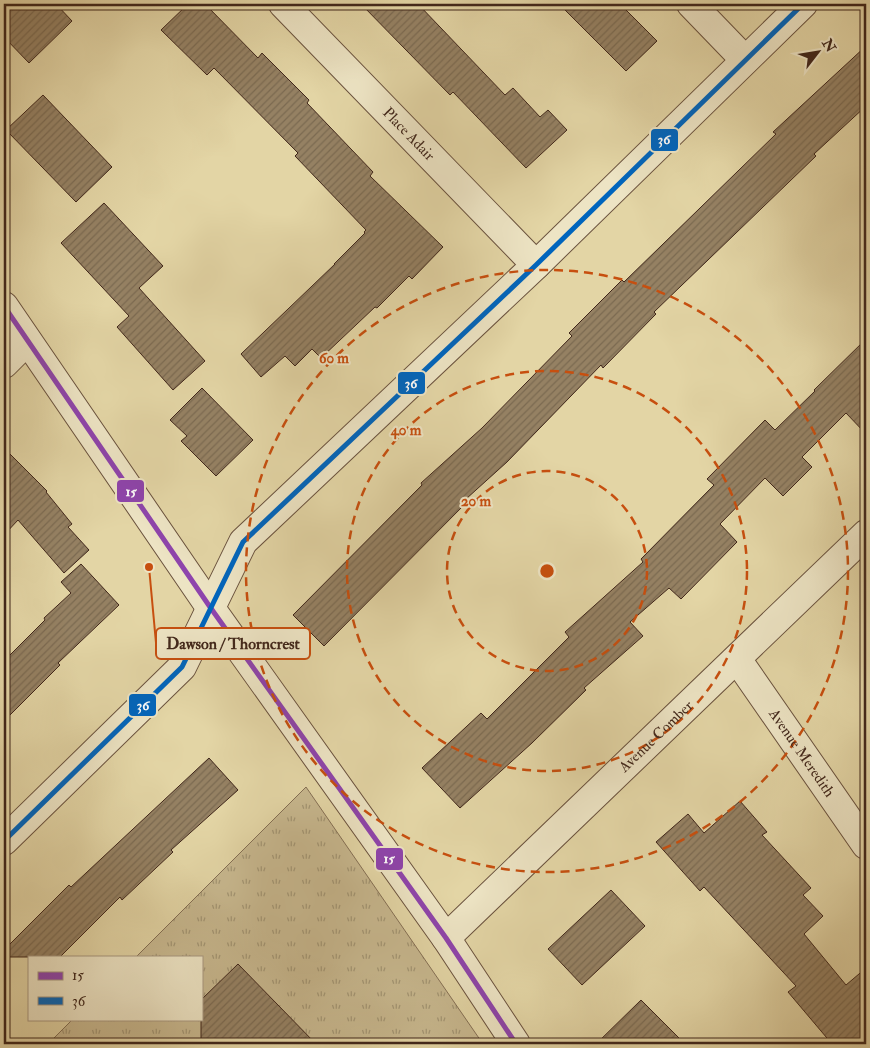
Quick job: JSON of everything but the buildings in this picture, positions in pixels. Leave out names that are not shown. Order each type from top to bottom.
[{"type":"street","name":"Place Adair","points":[[283,4],[536,265]]},
{"type":"street","points":[[691,4],[745,60]]},
{"type":"street","points":[[4,841],[182,667],[243,542],[536,265],[803,4]]},
{"type":"street","points":[[4,306],[210,607],[446,938],[516,1044]]},
{"type":"street","points":[[4,364],[27,341]]},
{"type":"street","name":"Avenue Comber","points":[[446,938],[866,534]]},
{"type":"street","name":"Avenue Meredith","points":[[737,659],[866,846]]},
{"type":"green space","points":[[306,787],[483,1044],[48,1044],[72,1020],[202,1020],[202,956],[137,956]]},
{"type":"transit line","name":"36","points":[[4,841],[182,667],[243,542],[536,265],[803,4]]},
{"type":"transit line","name":"15","points":[[4,306],[210,607],[446,938],[516,1044]]},
{"type":"place","name":"Dawson / Thorncrest","points":[[149,567]]}]
